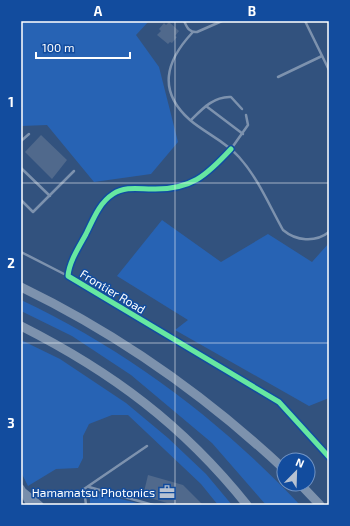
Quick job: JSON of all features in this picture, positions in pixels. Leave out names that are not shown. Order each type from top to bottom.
[{"type":"highway","points":[[21,287],[61,307],[141,355],[232,423],[276,462]]},
{"type":"highway","points":[[21,326],[101,371],[145,402],[206,457],[247,505]]},
{"type":"highway","points":[[308,492],[320,505]]},
{"type":"street","name":"Frontier Road","points":[[231,149],[200,179],[187,184],[170,188],[124,189],[114,193],[99,208],[73,260],[68,276],[279,402],[329,457]]},
{"type":"street","points":[[22,490],[30,505]]},
{"type":"street","points":[[22,490],[40,505]]},
{"type":"lane","points":[[184,21],[192,33]]},
{"type":"lane","points":[[222,21],[192,33],[175,53],[168,79],[179,108],[191,120],[231,149],[253,176],[283,230],[300,239],[320,237],[329,232]]},
{"type":"lane","points":[[306,21],[329,70]]},
{"type":"lane","points":[[278,77],[322,56]]},
{"type":"lane","points":[[191,120],[206,106],[225,97],[231,98],[242,109]]},
{"type":"lane","points":[[206,106],[227,120],[243,134]]},
{"type":"lane","points":[[231,149],[248,125],[246,115]]},
{"type":"lane","points":[[21,141],[29,134]]},
{"type":"lane","points":[[21,168],[50,196]]},
{"type":"lane","points":[[21,200],[33,212],[74,171]]},
{"type":"lane","points":[[21,252],[68,276]]},
{"type":"lane","points":[[86,505],[84,489],[147,446]]},
{"type":"lane","points":[[88,487],[153,505]]},
{"type":"shaded area","points":[[21,21],[149,21],[136,35],[159,67],[178,142],[151,174],[94,182],[47,125],[21,126]]},
{"type":"shaded area","points":[[162,220],[221,262],[268,234],[312,262],[329,243],[329,398],[309,406],[175,330],[188,320],[117,276]]},
{"type":"shaded area","points":[[21,300],[98,341],[135,364],[205,416],[238,444],[276,481],[276,492],[287,492],[300,505],[266,505],[212,443],[131,375],[72,336],[21,311]]},
{"type":"shaded area","points":[[21,340],[60,359],[126,403],[168,438],[206,474],[232,505],[218,505],[201,484],[128,415],[112,415],[89,424],[83,436],[83,458],[78,468],[56,469],[28,486],[21,472]]},
{"type":"shaded area","points":[[92,493],[145,505],[90,505],[90,497]]},
{"type":"building","points":[[169,22],[179,31],[175,36],[177,37],[172,43],[170,42],[168,44],[157,35],[161,31],[159,29],[164,23],[166,25]]},
{"type":"building","points":[[41,135],[67,160],[52,179],[25,152]]},
{"type":"building","name":"Hamamatsu Photonics","points":[[148,475],[183,485],[203,505],[174,505],[143,496]]},
{"type":"cycle path","points":[[231,149],[214,167],[197,180],[188,184],[166,189],[132,188],[118,191],[113,194],[104,202],[97,212],[70,265],[68,276],[279,402],[329,457]]},
{"type":"place","name":"Hamamatsu Photonics","points":[[167,492]]}]
